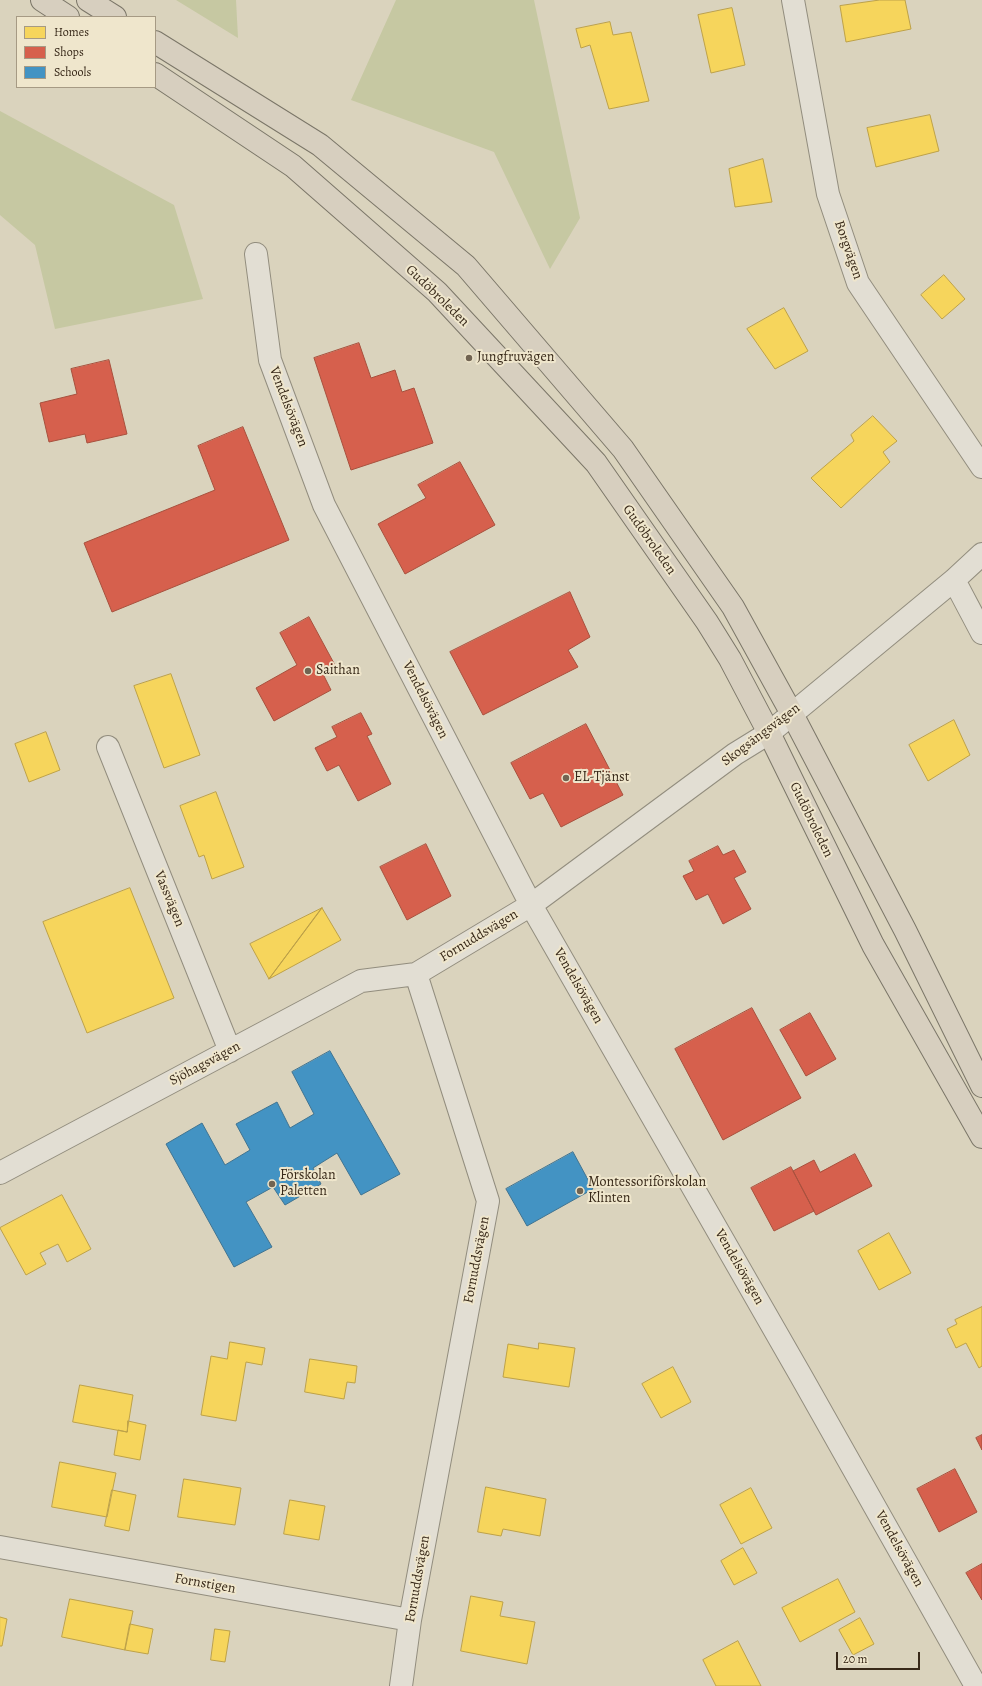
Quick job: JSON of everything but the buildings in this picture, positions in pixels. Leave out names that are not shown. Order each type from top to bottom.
[{"type":"main road","points":[[42,0],[66,16]]},
{"type":"main road","points":[[88,0],[113,16]]},
{"type":"main road","points":[[156,43],[320,146],[466,266],[622,449],[733,607],[792,714],[905,930],[982,1086]]},
{"type":"main road","name":"Gudöbroleden","points":[[156,75],[293,166],[437,292],[596,464],[722,647],[768,733],[873,945],[982,1137]]},
{"type":"street","name":"Borgvägen","points":[[793,0],[828,194],[858,283],[982,467]]},
{"type":"street","name":"Vendelsövägen","points":[[256,254],[270,360],[324,505],[531,905],[801,1376],[976,1686]]},
{"type":"street","name":"Skogsängsvägen","points":[[531,905],[735,754],[768,733],[954,580],[982,554]]},
{"type":"street","points":[[954,580],[982,634]]},
{"type":"street","name":"Vassvägen","points":[[108,747],[230,1051]]},
{"type":"street","name":"Fornuddsvägen","points":[[401,1686],[410,1620],[488,1201],[416,974],[531,905]]},
{"type":"street","name":"Sjöhagsvägen","points":[[0,1173],[361,981],[416,974]]},
{"type":"street","name":"Fornstigen","points":[[0,1547],[410,1620]]},
{"type":"green space","points":[[176,0],[236,0],[238,38]]},
{"type":"green space","points":[[396,0],[534,0],[580,218],[550,269],[494,152],[351,100]]},
{"type":"green space","points":[[0,111],[174,205],[203,299],[55,329],[35,245],[0,215]]},
{"type":"place","name":"Jungfruvägen","points":[[469,358]]},
{"type":"place","name":"Saithan","points":[[308,671]]},
{"type":"place","name":"EL-Tjänst","points":[[566,778]]},
{"type":"place","name":"Förskolan Paletten","points":[[272,1184]]},
{"type":"place","name":"Montessoriförskolan Klinten","points":[[580,1191]]}]
